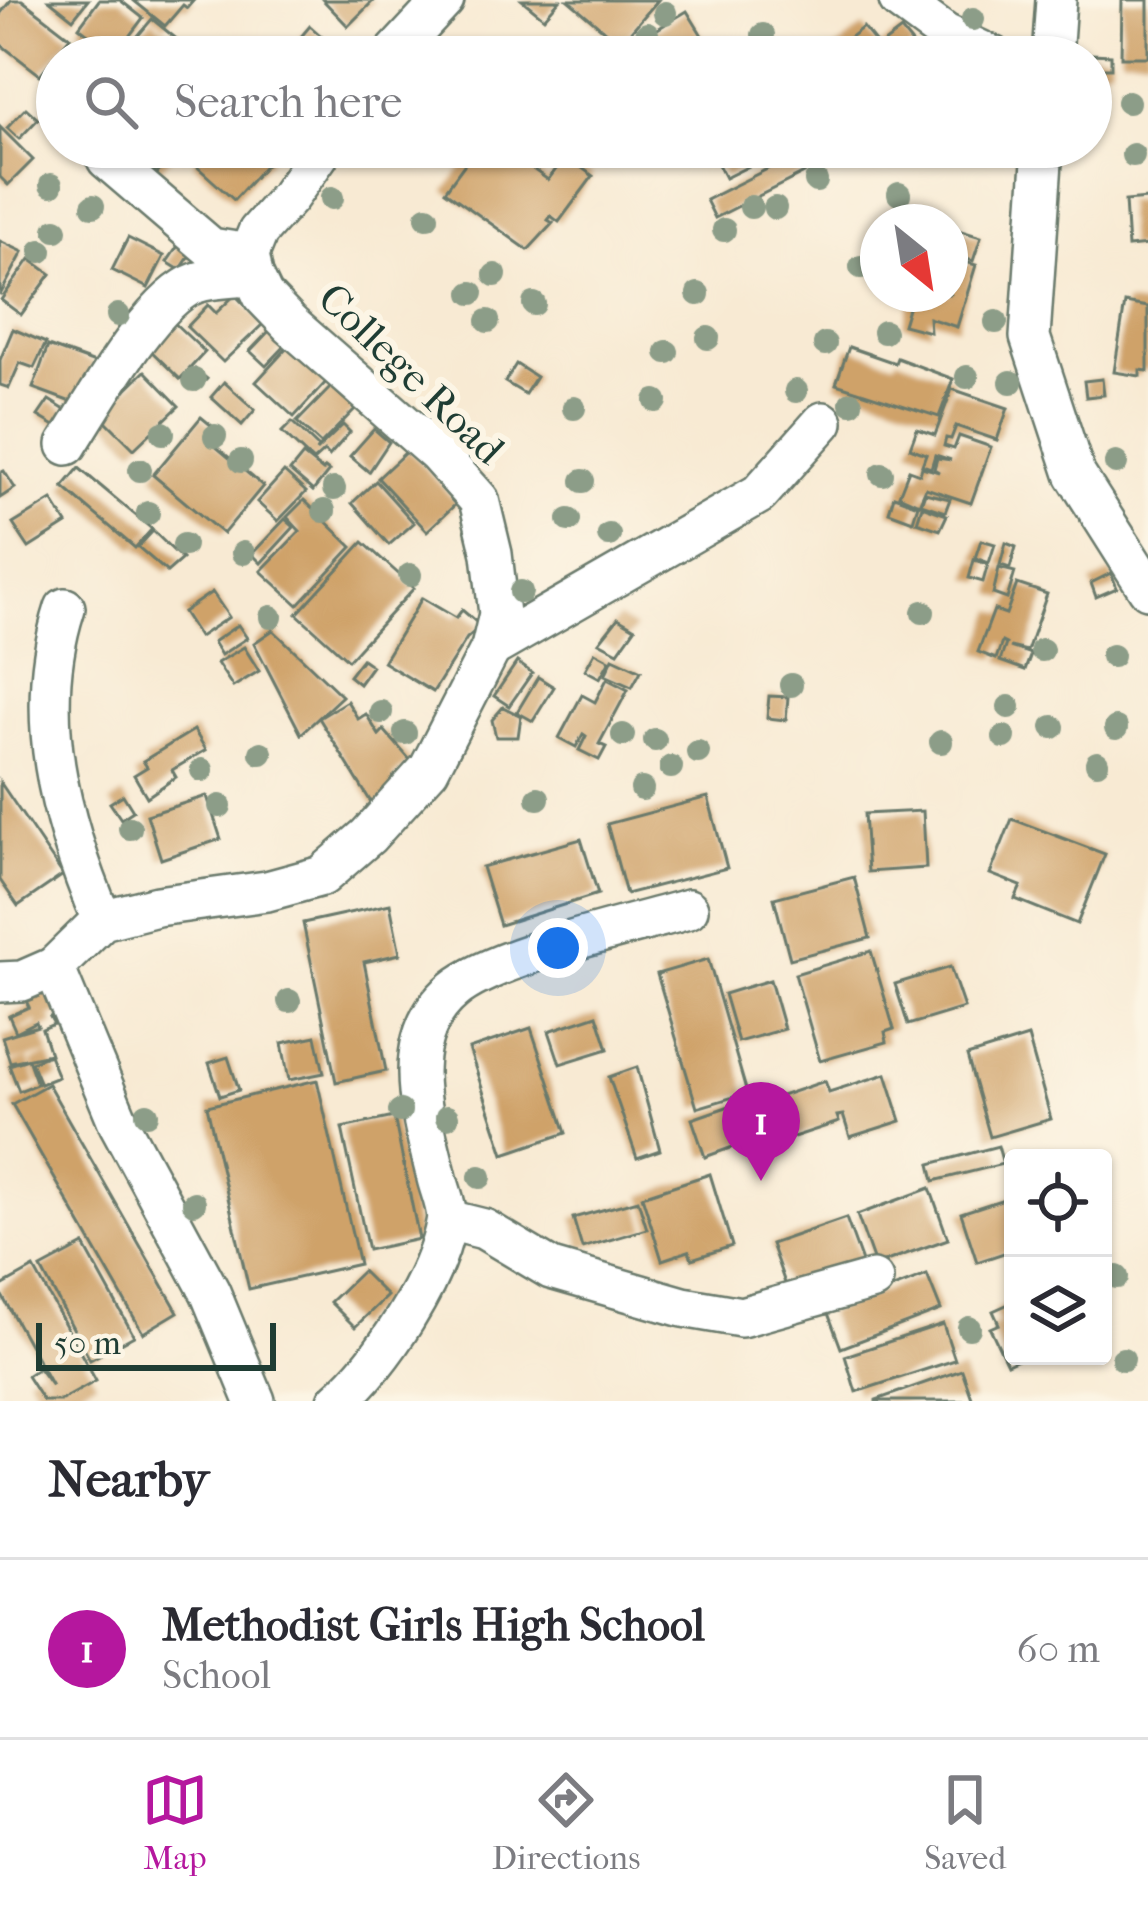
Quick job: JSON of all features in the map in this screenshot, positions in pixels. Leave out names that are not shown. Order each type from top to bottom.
[{"type":"street","points":[[411,36],[444,0]]},
{"type":"street","points":[[899,0],[949,36]]},
{"type":"street","points":[[1053,36],[1056,0]]},
{"type":"street","points":[[118,168],[211,248],[251,265]]},
{"type":"street","points":[[251,265],[258,232],[310,168]]},
{"type":"street","points":[[1042,168],[1030,338],[1076,474],[1148,589]]},
{"type":"street","points":[[67,445],[129,349],[171,299],[195,283],[251,265]]},
{"type":"street","name":"College Road","points":[[102,920],[157,906],[266,891],[322,876],[368,836],[429,769],[491,648],[499,614],[479,500],[437,453],[262,296],[251,265]]},
{"type":"street","points":[[491,648],[759,494],[823,422]]},
{"type":"street","points":[[0,982],[22,981],[54,967],[102,920],[73,852],[51,752],[53,645],[65,608]]},
{"type":"street","points":[[338,1401],[360,1383],[415,1306],[448,1220],[417,1097],[422,1031],[453,990],[496,966],[688,909]]},
{"type":"street","points":[[54,967],[119,1124],[210,1292],[255,1401]]},
{"type":"street","points":[[448,1220],[484,1228],[551,1269],[683,1307],[742,1317],[874,1280]]},
{"type":"building","points":[[11,0],[22,0],[69,36],[36,36],[36,72],[0,44],[0,14]]},
{"type":"building","points":[[49,0],[88,0],[73,19]]},
{"type":"building","points":[[99,0],[120,0],[143,18],[129,36],[91,36],[79,27]]},
{"type":"building","points":[[133,0],[194,0],[187,8],[183,5],[165,26]]},
{"type":"building","points":[[323,0],[374,0],[348,26]]},
{"type":"building","points":[[522,0],[560,0],[544,18]]},
{"type":"building","points":[[568,0],[658,0],[627,36],[611,36]]},
{"type":"building","points":[[1122,0],[1148,0],[1148,57],[1121,57]]},
{"type":"building","points":[[687,11],[702,36],[653,36]]},
{"type":"building","points":[[152,19],[173,36],[138,36]]},
{"type":"building","points":[[310,26],[321,36],[302,36]]},
{"type":"building","points":[[26,108],[36,117],[19,139],[7,128]]},
{"type":"building","points":[[0,127],[33,160],[8,185],[0,177]]},
{"type":"building","points":[[199,168],[263,168],[234,200]]},
{"type":"building","points":[[462,168],[531,168],[548,180],[557,168],[582,168],[593,176],[559,222],[551,216],[548,220],[553,223],[528,250],[445,191]]},
{"type":"building","points":[[720,168],[745,168],[725,178]]},
{"type":"building","points":[[769,168],[802,168],[804,173],[715,218],[706,200]]},
{"type":"building","points":[[1148,199],[1148,245],[1128,247],[1125,201]]},
{"type":"building","points":[[968,233],[981,237],[973,261],[968,260]]},
{"type":"building","points":[[128,238],[164,256],[148,288],[112,270]]},
{"type":"building","points":[[0,241],[23,252],[0,295]]},
{"type":"building","points":[[180,243],[193,251],[180,270],[167,262]]},
{"type":"building","points":[[30,259],[51,274],[21,315],[1,300]]},
{"type":"building","points":[[968,263],[976,265],[968,291]]},
{"type":"building","points":[[235,295],[263,324],[223,362],[187,327],[208,305],[216,313]]},
{"type":"building","points":[[1125,303],[1148,307],[1148,371],[1140,370],[1140,376],[1114,372]]},
{"type":"building","points":[[907,312],[962,312],[957,327],[929,318],[930,332],[903,325]]},
{"type":"building","points":[[169,318],[205,352],[180,379],[144,344]]},
{"type":"building","points":[[13,329],[46,343],[34,368],[20,363],[9,388],[0,385],[0,360]]},
{"type":"building","points":[[271,329],[287,344],[266,366],[250,351]]},
{"type":"building","points":[[48,346],[95,363],[79,405],[33,388]]},
{"type":"building","points":[[288,347],[326,382],[294,417],[256,382]]},
{"type":"building","points":[[849,347],[895,363],[897,358],[953,379],[939,417],[836,384]]},
{"type":"building","points":[[516,364],[536,377],[525,394],[505,382]]},
{"type":"building","points":[[195,369],[207,379],[197,390],[185,380]]},
{"type":"building","points":[[145,371],[179,406],[134,449],[100,415]]},
{"type":"building","points":[[1102,379],[1104,395],[1086,397],[1084,381]]},
{"type":"building","points":[[224,382],[255,410],[242,425],[211,397]]},
{"type":"building","points":[[331,387],[355,409],[321,444],[297,422]]},
{"type":"building","points":[[952,389],[1008,408],[997,440],[956,426],[951,439],[946,438],[944,446],[954,449],[959,436],[991,447],[971,503],[926,488],[919,504],[899,495],[909,470],[920,474],[922,467],[939,472],[934,469],[937,458],[951,460],[935,455],[931,468],[922,465],[926,454],[910,448],[917,429],[935,435]]},
{"type":"building","points":[[49,400],[73,415],[63,431],[38,416]]},
{"type":"building","points":[[201,417],[223,435],[214,445],[263,486],[223,534],[153,475]]},
{"type":"building","points":[[292,422],[318,447],[316,451],[343,425],[350,432],[329,456],[324,451],[313,461],[282,432]]},
{"type":"building","points":[[374,429],[389,442],[369,472],[350,456]]},
{"type":"building","points":[[408,450],[457,503],[427,531],[378,478]]},
{"type":"building","points":[[303,455],[329,471],[313,491],[290,471]]},
{"type":"building","points":[[79,468],[152,529],[135,548],[63,487]]},
{"type":"building","points":[[4,471],[15,488],[0,498],[0,473]]},
{"type":"building","points":[[284,472],[306,492],[278,521],[257,502]]},
{"type":"building","points":[[376,481],[414,523],[389,545],[352,503]]},
{"type":"building","points":[[925,493],[950,499],[945,512],[921,504]]},
{"type":"building","points":[[894,496],[918,505],[913,521],[889,512]]},
{"type":"building","points":[[52,500],[67,524],[29,548],[13,524]]},
{"type":"building","points":[[304,500],[352,547],[298,605],[261,571],[300,531],[287,517]]},
{"type":"building","points":[[922,506],[947,515],[940,530],[917,522]]},
{"type":"building","points":[[285,519],[294,527],[261,563],[252,554]]},
{"type":"building","points":[[153,531],[182,559],[167,572],[138,547]]},
{"type":"building","points":[[981,540],[995,544],[989,563],[975,558]]},
{"type":"building","points":[[363,542],[414,588],[348,660],[297,614]]},
{"type":"building","points":[[1006,543],[1016,547],[1010,568],[1000,565]]},
{"type":"building","points":[[974,560],[988,564],[983,582],[969,578]]},
{"type":"building","points":[[999,568],[1015,572],[1007,599],[993,594]]},
{"type":"building","points":[[1111,573],[1117,588],[1096,597],[1091,583]]},
{"type":"building","points":[[1017,584],[1047,594],[1027,651],[1010,647],[1031,654],[1025,670],[1000,661],[1006,644],[1002,642],[996,659],[978,652],[994,610],[1006,614]]},
{"type":"building","points":[[212,592],[229,617],[199,637],[183,612]]},
{"type":"building","points":[[422,598],[456,618],[462,610],[481,626],[467,638],[433,692],[383,662]]},
{"type":"building","points":[[618,618],[635,628],[618,652],[599,642]]},
{"type":"building","points":[[238,625],[247,638],[221,655],[213,642]]},
{"type":"building","points":[[273,630],[342,696],[301,734],[254,643]]},
{"type":"building","points":[[244,647],[259,671],[233,687],[217,663]]},
{"type":"building","points":[[595,652],[610,660],[600,678],[585,670]]},
{"type":"building","points":[[613,658],[641,671],[632,687],[605,675]]},
{"type":"building","points":[[362,659],[372,666],[359,684],[349,676]]},
{"type":"building","points":[[517,662],[532,673],[509,706],[494,696]]},
{"type":"building","points":[[538,677],[554,687],[533,721],[517,712]]},
{"type":"building","points":[[607,679],[628,690],[599,744],[606,747],[599,760],[579,750],[583,734],[576,747],[559,738],[582,695],[595,702]]},
{"type":"building","points":[[769,696],[788,697],[786,720],[767,718]]},
{"type":"building","points":[[347,701],[358,719],[366,714],[379,735],[384,730],[411,761],[393,777],[401,790],[374,807],[319,718]]},
{"type":"building","points":[[503,707],[521,716],[518,737],[496,737],[492,720]]},
{"type":"building","points":[[194,730],[206,750],[172,770],[176,777],[147,797],[134,775],[147,767],[143,761]]},
{"type":"building","points":[[0,782],[63,875],[18,906],[0,880]]},
{"type":"building","points":[[123,795],[133,811],[121,819],[110,803]]},
{"type":"building","points":[[207,796],[221,839],[161,859],[147,815]]},
{"type":"building","points":[[708,797],[727,868],[626,894],[607,824]]},
{"type":"building","points":[[923,811],[926,868],[868,872],[864,814]]},
{"type":"building","points":[[1012,819],[1105,854],[1077,924],[1015,899],[1021,886],[990,874]]},
{"type":"building","points":[[581,839],[598,894],[500,925],[482,867]]},
{"type":"building","points":[[854,877],[870,938],[790,959],[774,898]]},
{"type":"building","points":[[390,904],[400,954],[364,962],[386,1071],[336,1082],[303,923]]},
{"type":"building","points":[[871,951],[894,1029],[885,1032],[887,1042],[820,1061],[795,974]]},
{"type":"building","points":[[708,959],[747,1093],[697,1108],[657,974]]},
{"type":"building","points":[[950,967],[964,1008],[908,1025],[895,984]]},
{"type":"building","points":[[770,980],[784,1029],[738,1042],[724,994]]},
{"type":"building","points":[[33,981],[64,1010],[50,1017],[54,1024],[42,1029],[50,1054],[10,1062],[2,1037],[38,1026],[36,1022],[16,1032],[9,1016],[29,1007],[22,992]]},
{"type":"building","points":[[597,1015],[608,1049],[560,1064],[549,1031]]},
{"type":"building","points":[[531,1028],[566,1133],[504,1154],[469,1049]]},
{"type":"building","points":[[316,1036],[324,1073],[289,1080],[282,1043]]},
{"type":"building","points":[[1028,1037],[1051,1119],[990,1137],[967,1056]]},
{"type":"building","points":[[49,1055],[58,1077],[40,1084],[31,1062]]},
{"type":"building","points":[[228,1057],[239,1090],[220,1096],[209,1063]]},
{"type":"building","points":[[28,1059],[37,1084],[19,1091],[9,1065]]},
{"type":"building","points":[[637,1067],[660,1150],[637,1158],[609,1077]]},
{"type":"building","points":[[886,1074],[901,1121],[850,1137],[843,1115],[837,1116],[839,1122],[760,1148],[746,1108],[825,1081],[829,1092]]},
{"type":"building","points":[[317,1080],[359,1264],[249,1289],[207,1106]]},
{"type":"building","points":[[48,1084],[178,1312],[143,1333],[12,1104]]},
{"type":"building","points":[[738,1103],[755,1139],[705,1157],[692,1119]]},
{"type":"building","points":[[394,1117],[419,1239],[368,1250],[342,1128]]},
{"type":"building","points":[[998,1146],[1003,1164],[934,1181],[930,1164]]},
{"type":"building","points":[[710,1174],[732,1246],[692,1259],[689,1251],[662,1260],[642,1196]]},
{"type":"building","points":[[930,1188],[948,1239],[875,1265],[857,1215]]},
{"type":"building","points":[[1004,1199],[1004,1253],[977,1262],[961,1213]]},
{"type":"building","points":[[638,1200],[647,1229],[582,1248],[573,1218]]},
{"type":"building","points":[[846,1218],[865,1270],[790,1297],[771,1244]]},
{"type":"building","points":[[84,1245],[134,1336],[90,1360],[41,1268]]},
{"type":"building","points":[[34,1268],[96,1381],[60,1401],[43,1401],[27,1376],[39,1368],[52,1386],[0,1292],[0,1287]]},
{"type":"building","points":[[362,1271],[387,1296],[355,1327],[330,1302]]},
{"type":"building","points":[[927,1275],[941,1310],[841,1348],[828,1313]]},
{"type":"building","points":[[1004,1306],[1004,1358],[990,1328],[999,1324],[993,1311]]},
{"type":"building","points":[[943,1324],[955,1360],[856,1392],[845,1356]]},
{"type":"building","points":[[962,1370],[973,1401],[876,1401],[876,1400]]},
{"type":"place","name":"Methodist Girls High School","points":[[761,1181]]}]
